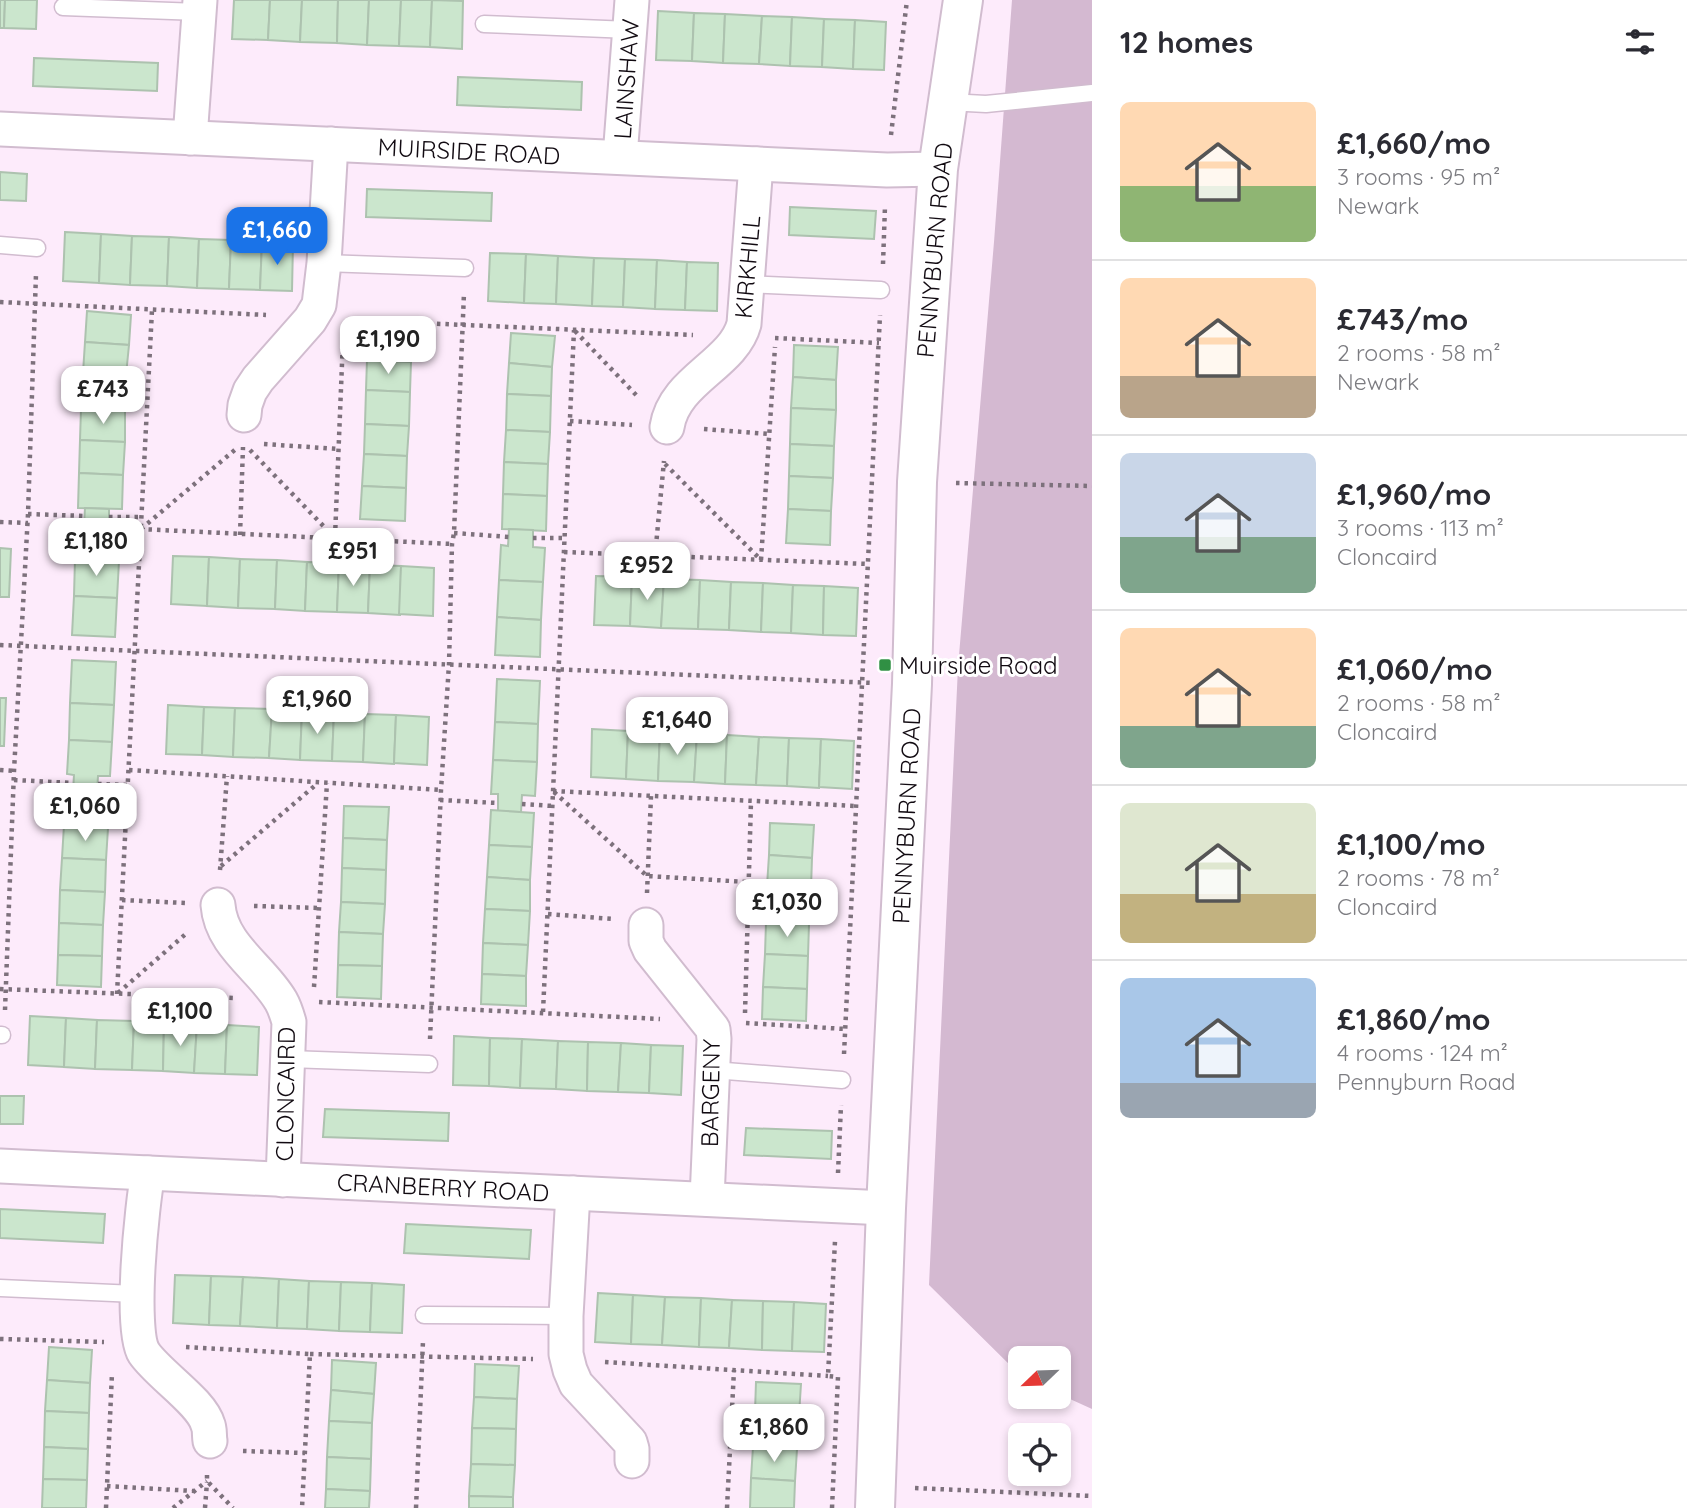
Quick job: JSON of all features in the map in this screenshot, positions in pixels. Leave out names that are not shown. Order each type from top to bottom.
[{"type":"street","name":"PENNYBURN ROAD","points":[[876,1497],[886,1208],[912,684],[917,482],[938,169],[962,0]]},
{"type":"street","points":[[190,138],[199,6]]},
{"type":"street","name":"LAINSHAW","points":[[620,157],[631,15]]},
{"type":"street","name":"MUIRSIDE ROAD","points":[[0,129],[887,170],[938,169]]},
{"type":"street","points":[[244,429],[245,405],[258,379],[328,318],[319,305],[331,144]]},
{"type":"street","name":"KIRKHILL","points":[[667,427],[669,416],[681,396],[734,344],[744,324],[756,164]]},
{"type":"street","name":"CLONCAIRD","points":[[218,905],[223,929],[281,1000],[289,1022],[283,1180]]},
{"type":"street","name":"BARGENY","points":[[646,923],[646,941],[650,950],[707,1021],[714,1039],[707,1199]]},
{"type":"street","name":"CRANBERRY ROAD","points":[[0,1166],[886,1208]]},
{"type":"street","points":[[148,1173],[136,1294],[127,1343],[144,1353],[203,1413],[223,1446]]},
{"type":"street","points":[[573,1193],[566,1354],[576,1384],[630,1442],[632,1461]]},
{"type":"lane","points":[[63,7],[199,6]]},
{"type":"lane","points":[[484,24],[631,15]]},
{"type":"lane","points":[[948,102],[986,104],[1092,93]]},
{"type":"lane","points":[[0,246],[37,248]]},
{"type":"lane","points":[[324,263],[465,268]]},
{"type":"lane","points":[[746,284],[881,290]]},
{"type":"lane","points":[[289,1059],[429,1064]]},
{"type":"lane","points":[[713,1070],[842,1080]]},
{"type":"lane","points":[[0,1288],[136,1294]]},
{"type":"lane","points":[[424,1315],[566,1316]]},
{"type":"path","points":[[828,1376],[887,170],[907,0]]},
{"type":"path","points":[[1,1035],[28,514],[37,248]]},
{"type":"path","points":[[429,1064],[465,268]]},
{"type":"path","points":[[0,302],[462,326],[879,343]]},
{"type":"path","points":[[117,994],[152,310]]},
{"type":"path","points":[[328,318],[338,449],[335,537]]},
{"type":"path","points":[[543,1012],[574,330]]},
{"type":"path","points":[[574,330],[667,427],[655,556]]},
{"type":"path","points":[[761,559],[776,338]]},
{"type":"path","points":[[570,421],[769,434]]},
{"type":"path","points":[[244,429],[338,449]]},
{"type":"path","points":[[140,529],[244,429]]},
{"type":"path","points":[[240,535],[244,429]]},
{"type":"path","points":[[244,429],[335,537]]},
{"type":"path","points":[[664,463],[761,559]]},
{"type":"path","points":[[917,482],[1092,486]]},
{"type":"path","points":[[28,514],[85,516]]},
{"type":"path","points":[[109,517],[141,517]]},
{"type":"path","points":[[0,522],[27,523]]},
{"type":"path","points":[[140,529],[452,544]]},
{"type":"path","points":[[454,533],[509,537]]},
{"type":"path","points":[[533,538],[565,538]]},
{"type":"path","points":[[564,552],[869,564]]},
{"type":"path","points":[[0,645],[912,684]]},
{"type":"path","points":[[0,770],[14,771]]},
{"type":"path","points":[[129,770],[441,790]]},
{"type":"path","points":[[117,994],[218,905],[227,776]]},
{"type":"path","points":[[14,780],[74,783]]},
{"type":"path","points":[[220,866],[319,782]]},
{"type":"path","points":[[313,1002],[327,782]]},
{"type":"path","points":[[98,784],[128,785]]},
{"type":"path","points":[[553,791],[856,806]]},
{"type":"path","points":[[553,791],[647,876],[748,882]]},
{"type":"path","points":[[548,914],[646,923],[651,796]]},
{"type":"path","points":[[440,800],[498,803]]},
{"type":"path","points":[[751,801],[745,1023],[845,1029]]},
{"type":"path","points":[[522,804],[553,806]]},
{"type":"path","points":[[122,900],[319,908]]},
{"type":"path","points":[[3,989],[707,1021]]},
{"type":"path","points":[[416,1508],[424,1315]]},
{"type":"path","points":[[0,1339],[127,1343],[310,1354],[568,1360],[838,1377],[832,1508]]},
{"type":"path","points":[[106,1508],[127,1343]]},
{"type":"path","points":[[302,1508],[310,1354]]},
{"type":"path","points":[[727,1508],[734,1370]]},
{"type":"path","points":[[223,1446],[305,1453]]},
{"type":"path","points":[[173,1508],[206,1481],[205,1508]]},
{"type":"path","points":[[107,1486],[194,1491]]},
{"type":"path","points":[[876,1497],[1092,1496]]},
{"type":"shaded area","points":[[1012,0],[1092,0],[1092,1409],[1071,1399],[1071,1346],[1008,1346],[1008,1363],[929,1285],[958,667]]},
{"type":"building","points":[[0,0],[5,0],[4,28],[0,28]]},
{"type":"building","points":[[5,0],[37,0],[36,29],[4,28]]},
{"type":"building","points":[[234,0],[270,0],[268,40],[232,39]]},
{"type":"building","points":[[270,0],[302,0],[300,42],[268,40]]},
{"type":"building","points":[[302,0],[338,0],[337,43],[300,42]]},
{"type":"building","points":[[338,0],[369,0],[367,45],[337,43]]},
{"type":"building","points":[[369,0],[401,0],[399,46],[367,45]]},
{"type":"building","points":[[401,0],[432,0],[430,47],[399,46]]},
{"type":"building","points":[[432,0],[463,1],[462,49],[430,47]]},
{"type":"building","points":[[658,11],[694,13],[692,61],[656,60]]},
{"type":"building","points":[[694,13],[725,14],[723,63],[692,61]]},
{"type":"building","points":[[725,14],[762,16],[759,64],[723,63]]},
{"type":"building","points":[[762,16],[792,17],[790,66],[759,64]]},
{"type":"building","points":[[792,17],[824,19],[822,67],[790,66]]},
{"type":"building","points":[[824,19],[855,20],[853,69],[822,67]]},
{"type":"building","points":[[855,20],[886,22],[884,70],[853,69]]},
{"type":"building","points":[[34,58],[158,63],[157,91],[33,86]]},
{"type":"building","points":[[458,77],[582,82],[581,110],[457,105]]},
{"type":"building","points":[[0,172],[27,174],[26,201],[0,200]]},
{"type":"building","points":[[367,189],[492,193],[491,221],[366,217]]},
{"type":"building","points":[[790,207],[876,211],[874,239],[789,235]]},
{"type":"building","points":[[65,232],[101,234],[99,283],[63,281]]},
{"type":"building","points":[[101,234],[132,236],[130,285],[99,283]]},
{"type":"building","points":[[132,236],[169,237],[167,286],[130,285]]},
{"type":"building","points":[[169,237],[199,239],[197,288],[167,286]]},
{"type":"building","points":[[199,239],[231,240],[229,289],[197,288]]},
{"type":"building","points":[[231,240],[262,242],[260,290],[229,289]]},
{"type":"building","points":[[262,242],[293,243],[292,291],[260,290]]},
{"type":"building","points":[[490,253],[526,254],[524,303],[488,301]]},
{"type":"building","points":[[526,254],[558,256],[556,304],[524,303]]},
{"type":"building","points":[[558,256],[594,258],[592,306],[556,304]]},
{"type":"building","points":[[594,258],[625,259],[623,307],[592,306]]},
{"type":"building","points":[[625,259],[657,260],[655,309],[623,307]]},
{"type":"building","points":[[657,260],[687,262],[685,310],[655,309]]},
{"type":"building","points":[[687,262],[718,263],[717,311],[685,310]]},
{"type":"building","points":[[87,311],[131,315],[129,345],[85,342]]},
{"type":"building","points":[[368,327],[412,329],[411,362],[367,360]]},
{"type":"building","points":[[511,333],[555,336],[552,367],[509,363]]},
{"type":"building","points":[[85,342],[129,345],[126,375],[83,373]]},
{"type":"building","points":[[794,345],[838,347],[836,380],[793,377]]},
{"type":"building","points":[[367,360],[411,362],[410,392],[366,390]]},
{"type":"building","points":[[509,363],[552,367],[551,396],[507,394]]},
{"type":"building","points":[[83,373],[126,375],[125,411],[81,409]]},
{"type":"building","points":[[793,377],[836,380],[836,410],[791,408]]},
{"type":"building","points":[[366,390],[410,392],[409,426],[365,424]]},
{"type":"building","points":[[507,394],[551,396],[550,432],[506,430]]},
{"type":"building","points":[[791,408],[836,410],[834,446],[790,444]]},
{"type":"building","points":[[81,409],[125,411],[125,442],[80,440]]},
{"type":"building","points":[[365,424],[409,426],[407,456],[364,454]]},
{"type":"building","points":[[506,430],[550,432],[548,464],[504,462]]},
{"type":"building","points":[[80,440],[125,442],[123,475],[79,473]]},
{"type":"building","points":[[790,444],[834,446],[833,478],[789,476]]},
{"type":"building","points":[[364,454],[407,456],[406,488],[362,486]]},
{"type":"building","points":[[504,462],[548,464],[547,496],[503,494]]},
{"type":"building","points":[[79,473],[123,475],[122,509],[78,508]]},
{"type":"building","points":[[789,476],[833,478],[831,511],[788,509]]},
{"type":"building","points":[[362,486],[406,488],[405,521],[360,519]]},
{"type":"building","points":[[503,494],[547,496],[546,531],[502,529]]},
{"type":"building","points":[[85,508],[109,509],[109,526],[120,527],[119,561],[75,559],[77,524],[84,525]]},
{"type":"building","points":[[788,509],[831,511],[830,545],[786,543]]},
{"type":"building","points":[[509,529],[533,530],[533,547],[545,548],[543,582],[499,580],[501,545],[508,546]]},
{"type":"building","points":[[0,548],[11,549],[9,597],[0,597]]},
{"type":"building","points":[[173,556],[209,557],[207,606],[171,604]]},
{"type":"building","points":[[209,557],[240,559],[238,608],[207,606]]},
{"type":"building","points":[[75,559],[119,561],[117,598],[74,596]]},
{"type":"building","points":[[240,559],[277,560],[275,609],[238,608]]},
{"type":"building","points":[[277,560],[307,562],[305,611],[275,609]]},
{"type":"building","points":[[307,562],[339,563],[337,612],[305,611]]},
{"type":"building","points":[[339,563],[370,565],[368,613],[337,612]]},
{"type":"building","points":[[370,565],[401,566],[400,615],[368,613]]},
{"type":"building","points":[[401,566],[434,568],[433,616],[399,614]]},
{"type":"building","points":[[596,576],[632,577],[630,626],[594,625]]},
{"type":"building","points":[[632,577],[664,579],[661,628],[630,626]]},
{"type":"building","points":[[664,579],[700,580],[698,629],[661,628]]},
{"type":"building","points":[[499,580],[543,582],[541,620],[497,617]]},
{"type":"building","points":[[700,580],[731,582],[729,630],[698,629]]},
{"type":"building","points":[[731,582],[763,583],[761,632],[729,630]]},
{"type":"building","points":[[763,583],[793,585],[791,633],[761,632]]},
{"type":"building","points":[[793,585],[824,586],[823,635],[791,633]]},
{"type":"building","points":[[824,586],[858,588],[856,636],[823,635]]},
{"type":"building","points":[[74,596],[117,598],[115,637],[72,635]]},
{"type":"building","points":[[497,617],[541,620],[540,657],[495,655]]},
{"type":"building","points":[[72,660],[116,662],[114,705],[70,703]]},
{"type":"building","points":[[497,679],[540,681],[538,724],[495,722]]},
{"type":"building","points":[[0,698],[6,698],[4,746],[0,746]]},
{"type":"building","points":[[70,703],[114,705],[112,742],[69,740]]},
{"type":"building","points":[[168,705],[204,707],[202,755],[166,754]]},
{"type":"building","points":[[204,707],[235,708],[233,757],[202,755]]},
{"type":"building","points":[[235,708],[272,709],[269,758],[233,757]]},
{"type":"building","points":[[272,709],[302,711],[300,760],[269,758]]},
{"type":"building","points":[[302,711],[334,712],[332,761],[300,760]]},
{"type":"building","points":[[334,712],[365,714],[363,762],[332,761]]},
{"type":"building","points":[[365,714],[396,715],[394,764],[363,762]]},
{"type":"building","points":[[396,715],[429,717],[427,765],[394,763]]},
{"type":"building","points":[[495,722],[538,724],[537,762],[493,760]]},
{"type":"building","points":[[592,729],[628,731],[626,779],[591,777]]},
{"type":"building","points":[[628,731],[660,732],[658,781],[626,779]]},
{"type":"building","points":[[660,732],[697,734],[694,782],[658,781]]},
{"type":"building","points":[[697,734],[727,735],[725,784],[694,782]]},
{"type":"building","points":[[727,735],[759,737],[756,785],[725,784]]},
{"type":"building","points":[[759,737],[789,738],[787,786],[756,785]]},
{"type":"building","points":[[789,738],[821,739],[819,788],[787,786]]},
{"type":"building","points":[[821,739],[854,741],[852,789],[819,787]]},
{"type":"building","points":[[69,740],[112,742],[110,776],[98,776],[97,793],[73,791],[74,775],[67,774]]},
{"type":"building","points":[[493,760],[537,762],[535,796],[522,795],[521,812],[498,811],[498,794],[491,794]]},
{"type":"building","points":[[66,791],[110,793],[108,828],[64,825]]},
{"type":"building","points":[[344,806],[389,807],[387,840],[343,838]]},
{"type":"building","points":[[491,810],[534,813],[532,847],[489,845]]},
{"type":"building","points":[[770,823],[814,825],[812,858],[769,855]]},
{"type":"building","points":[[64,825],[108,828],[106,860],[62,858]]},
{"type":"building","points":[[343,838],[387,840],[386,870],[342,868]]},
{"type":"building","points":[[489,845],[532,847],[530,880],[487,877]]},
{"type":"building","points":[[769,855],[812,858],[811,888],[767,886]]},
{"type":"building","points":[[62,858],[106,860],[105,892],[60,890]]},
{"type":"building","points":[[342,868],[386,870],[385,904],[341,902]]},
{"type":"building","points":[[487,877],[530,880],[530,911],[485,909]]},
{"type":"building","points":[[767,886],[811,888],[809,924],[766,922]]},
{"type":"building","points":[[60,890],[105,892],[103,925],[59,923]]},
{"type":"building","points":[[341,902],[385,904],[383,934],[339,932]]},
{"type":"building","points":[[485,909],[530,911],[528,945],[483,943]]},
{"type":"building","points":[[766,922],[809,924],[808,956],[765,954]]},
{"type":"building","points":[[59,923],[103,925],[102,956],[58,955]]},
{"type":"building","points":[[339,932],[383,934],[382,966],[338,965]]},
{"type":"building","points":[[483,943],[528,945],[526,976],[482,974]]},
{"type":"building","points":[[765,954],[808,956],[807,989],[763,987]]},
{"type":"building","points":[[58,955],[102,956],[101,987],[57,985]]},
{"type":"building","points":[[338,965],[382,966],[381,999],[337,997]]},
{"type":"building","points":[[482,974],[526,976],[526,1006],[481,1004]]},
{"type":"building","points":[[763,987],[807,989],[806,1021],[762,1019]]},
{"type":"building","points":[[30,1016],[66,1018],[64,1067],[28,1065]]},
{"type":"building","points":[[66,1018],[97,1020],[95,1069],[64,1067]]},
{"type":"building","points":[[97,1020],[134,1021],[132,1070],[95,1069]]},
{"type":"building","points":[[134,1021],[164,1023],[163,1071],[132,1070]]},
{"type":"building","points":[[164,1023],[197,1024],[194,1073],[163,1071]]},
{"type":"building","points":[[197,1024],[227,1025],[225,1074],[194,1073]]},
{"type":"building","points":[[227,1025],[259,1027],[257,1075],[225,1074]]},
{"type":"building","points":[[454,1036],[490,1038],[489,1086],[453,1085]]},
{"type":"building","points":[[490,1038],[522,1039],[520,1088],[489,1086]]},
{"type":"building","points":[[522,1039],[558,1041],[556,1089],[520,1088]]},
{"type":"building","points":[[558,1041],[588,1042],[587,1091],[556,1089]]},
{"type":"building","points":[[588,1042],[621,1043],[618,1092],[587,1091]]},
{"type":"building","points":[[621,1043],[651,1045],[649,1093],[618,1092]]},
{"type":"building","points":[[651,1045],[683,1046],[681,1095],[649,1093]]},
{"type":"building","points":[[0,1096],[24,1096],[23,1124],[0,1124]]},
{"type":"building","points":[[325,1109],[449,1113],[448,1141],[323,1137]]},
{"type":"building","points":[[746,1128],[832,1131],[831,1159],[744,1155]]},
{"type":"building","points":[[0,1209],[105,1214],[103,1243],[0,1238]]},
{"type":"building","points":[[406,1224],[531,1230],[529,1259],[404,1253]]},
{"type":"building","points":[[175,1275],[211,1276],[209,1325],[173,1323]]},
{"type":"building","points":[[211,1276],[243,1277],[240,1326],[209,1325]]},
{"type":"building","points":[[243,1277],[279,1279],[277,1328],[240,1326]]},
{"type":"building","points":[[279,1279],[309,1281],[307,1329],[277,1328]]},
{"type":"building","points":[[309,1281],[341,1282],[339,1331],[307,1329]]},
{"type":"building","points":[[341,1282],[372,1283],[370,1332],[339,1331]]},
{"type":"building","points":[[372,1283],[404,1285],[402,1333],[370,1332]]},
{"type":"building","points":[[598,1293],[633,1295],[631,1344],[595,1342]]},
{"type":"building","points":[[633,1295],[665,1297],[662,1345],[631,1344]]},
{"type":"building","points":[[665,1297],[701,1298],[699,1347],[662,1345]]},
{"type":"building","points":[[701,1298],[732,1300],[729,1348],[699,1347]]},
{"type":"building","points":[[732,1300],[763,1301],[762,1350],[729,1348]]},
{"type":"building","points":[[763,1301],[794,1302],[792,1351],[762,1350]]},
{"type":"building","points":[[794,1302],[826,1304],[824,1352],[792,1351]]},
{"type":"building","points":[[49,1347],[92,1350],[90,1383],[47,1380]]},
{"type":"building","points":[[332,1360],[376,1363],[374,1394],[331,1390]]},
{"type":"building","points":[[475,1364],[519,1366],[517,1399],[474,1397]]},
{"type":"building","points":[[47,1380],[90,1383],[89,1413],[45,1411]]},
{"type":"building","points":[[756,1382],[801,1384],[799,1415],[755,1412]]},
{"type":"building","points":[[331,1390],[374,1394],[372,1423],[329,1421]]},
{"type":"building","points":[[474,1397],[517,1399],[516,1429],[472,1428]]},
{"type":"building","points":[[45,1411],[89,1413],[88,1449],[44,1447]]},
{"type":"building","points":[[755,1412],[799,1415],[797,1449],[753,1447]]},
{"type":"building","points":[[329,1421],[372,1423],[371,1459],[327,1457]]},
{"type":"building","points":[[472,1428],[516,1429],[515,1465],[471,1464]]},
{"type":"building","points":[[44,1447],[88,1449],[87,1480],[43,1479]]},
{"type":"building","points":[[753,1447],[797,1449],[795,1481],[751,1478]]},
{"type":"building","points":[[327,1457],[371,1459],[370,1491],[326,1489]]},
{"type":"building","points":[[471,1464],[515,1465],[513,1497],[469,1496]]},
{"type":"building","points":[[751,1478],[795,1481],[794,1508],[750,1508]]},
{"type":"building","points":[[43,1479],[87,1480],[86,1508],[42,1508]]},
{"type":"building","points":[[326,1489],[370,1491],[369,1508],[325,1508]]},
{"type":"building","points":[[469,1496],[513,1497],[513,1508],[469,1508]]},
{"type":"place","name":"Muirside Road","points":[[885,665]]}]
